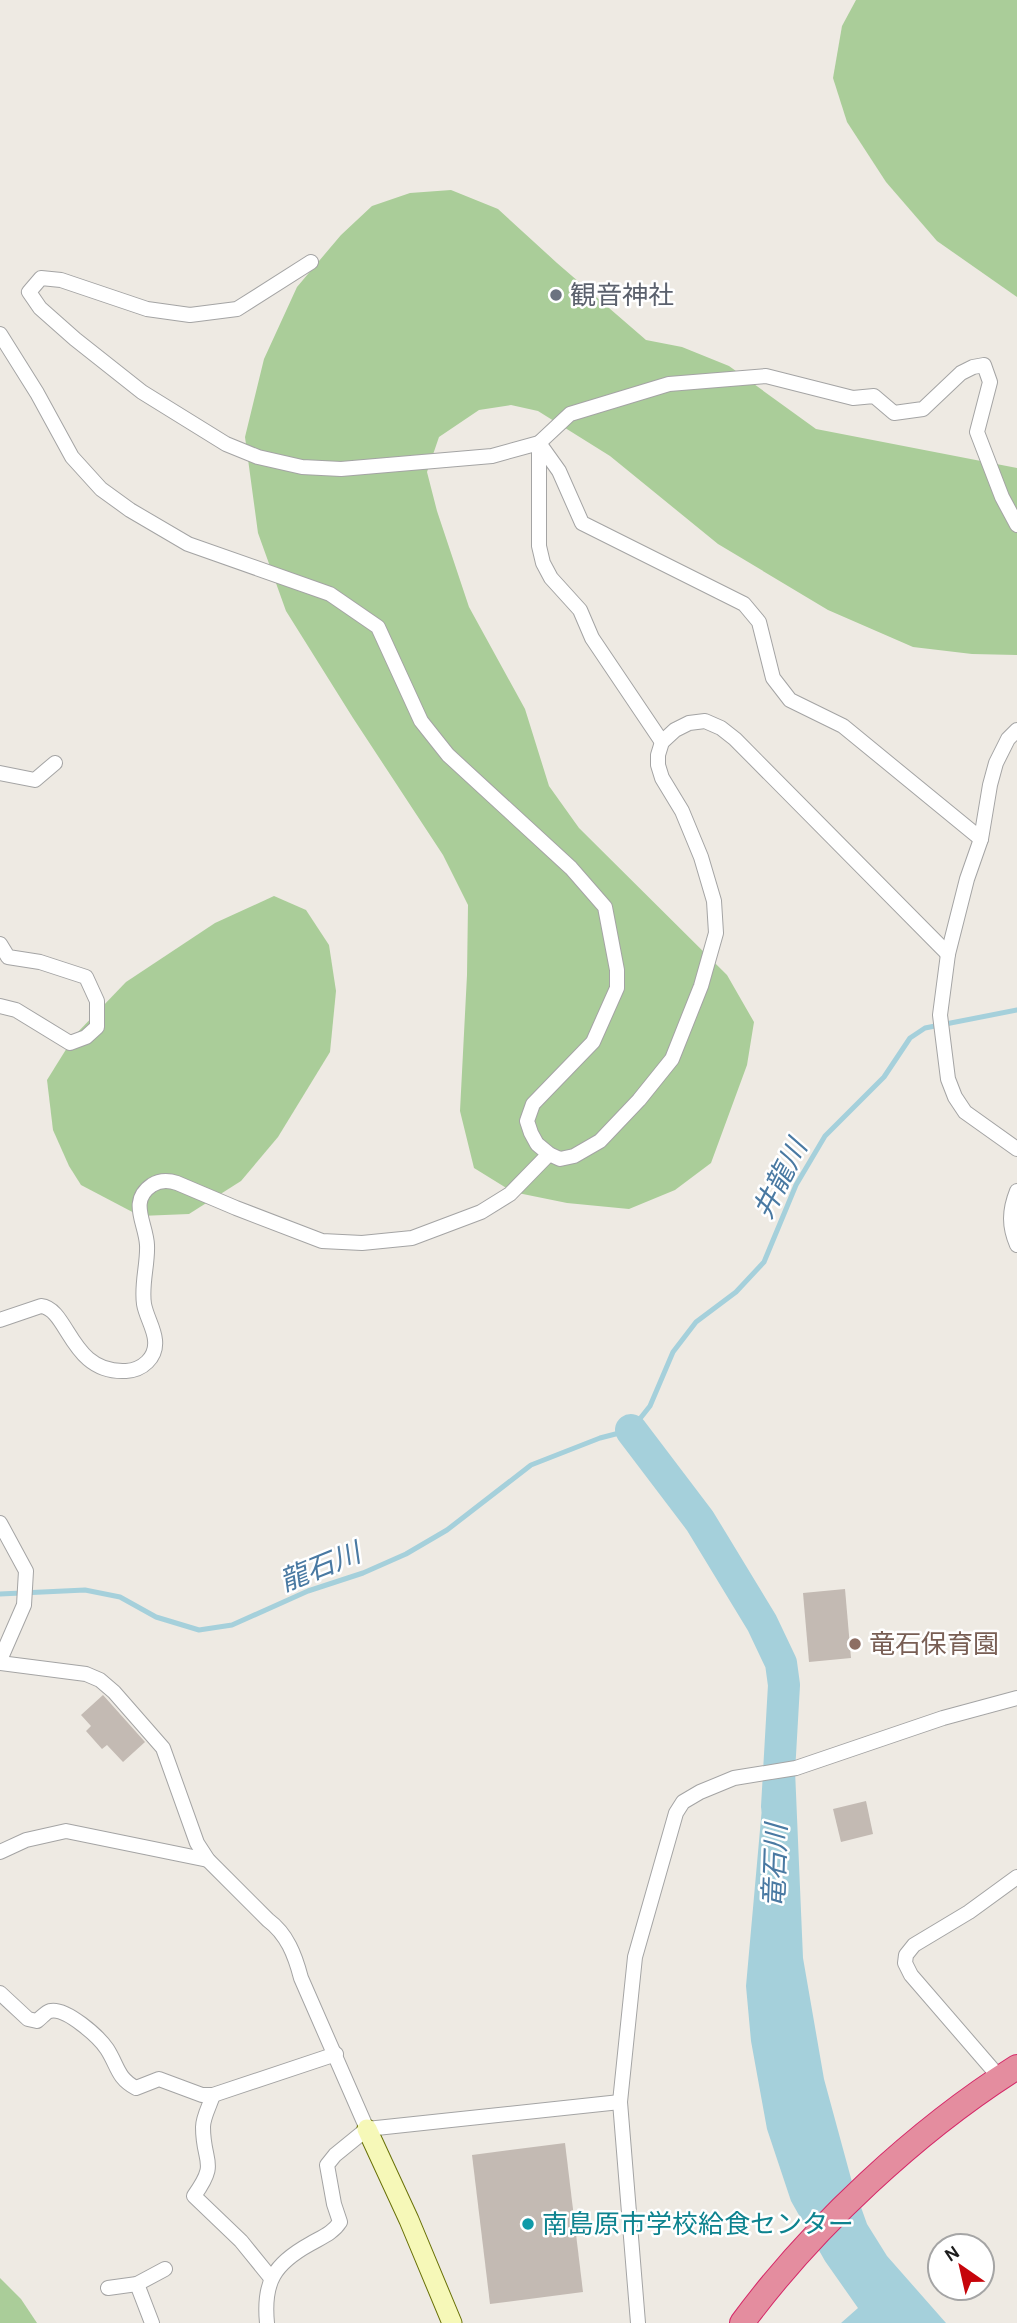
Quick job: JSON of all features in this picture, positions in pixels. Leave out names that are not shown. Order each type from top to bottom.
[{"type":"highway","points":[[742,2323],[804,2248],[866,2187],[918,2140],[1008,2072]]},
{"type":"street","points":[[311,262],[237,309],[190,315],[147,309],[61,280],[41,278],[29,292],[40,308],[75,340],[142,392],[226,444],[258,457],[302,467],[341,469],[492,456],[539,443],[570,414],[669,384],[766,376],[853,398],[874,396],[894,413],[923,410],[961,373],[984,365],[990,382],[977,432],[1002,497],[1017,525]]},
{"type":"street","points":[[0,334],[37,393],[72,457],[101,488],[130,510],[188,544],[330,594],[378,627],[421,721],[448,755],[572,868],[605,907],[617,970],[617,988],[593,1042],[533,1104],[527,1121],[537,1144],[549,1154],[560,1158],[574,1156],[600,1140],[639,1100],[672,1059],[701,986],[716,933],[714,901],[701,856],[658,765],[662,742],[675,730],[689,723],[705,722],[735,738],[948,954]]},
{"type":"street","points":[[539,443],[539,546],[543,563],[551,578],[580,610],[592,638],[662,742]]},
{"type":"street","points":[[539,443],[559,471],[582,523],[744,604],[759,622],[773,678],[790,700],[843,726],[981,839]]},
{"type":"street","points":[[1017,730],[1008,739],[996,763],[990,785],[981,839],[967,879],[948,954],[940,1015],[948,1079],[955,1097],[965,1112],[1017,1149]]},
{"type":"street","points":[[0,773],[36,780],[55,763]]},
{"type":"street","points":[[0,944],[8,957],[40,962],[86,976],[97,1001],[97,1027],[86,1037],[70,1043],[16,1010],[0,1006]]},
{"type":"street","points":[[0,1320],[47,1306],[55,1312],[81,1354],[99,1366],[122,1371],[135,1370],[150,1359],[155,1340],[143,1299],[147,1241],[139,1202],[143,1193],[158,1181],[169,1180],[322,1241],[362,1243],[412,1238],[481,1212],[510,1194],[549,1154]]},
{"type":"street","points":[[1017,1191],[1010,1219],[1017,1245]]},
{"type":"street","points":[[0,1523],[26,1571],[24,1605],[0,1661],[86,1674],[100,1680],[114,1692],[163,1748],[197,1843],[208,1860],[279,1928],[294,1953],[301,1978],[336,2054],[350,2093],[409,2220],[452,2323]]},
{"type":"street","points":[[638,2323],[620,2102],[635,1957],[676,1814],[683,1802],[700,1792],[747,1774],[796,1768],[943,1718],[1017,1698]]},
{"type":"street","points":[[0,1852],[26,1840],[66,1831],[208,1860]]},
{"type":"street","points":[[1008,2072],[911,1975],[905,1963],[906,1955],[914,1945],[969,1912],[1017,1877]]},
{"type":"street","points":[[0,1993],[28,2019],[37,2021],[49,2011],[62,2011],[93,2033],[107,2049],[123,2081],[135,2088],[159,2079],[202,2095],[213,2095],[336,2054]]},
{"type":"street","points":[[213,2095],[202,2125],[209,2171],[194,2196],[241,2241],[271,2278]]},
{"type":"street","points":[[267,2323],[265,2299],[271,2278],[287,2259],[335,2230],[340,2221],[327,2165],[367,2129],[620,2102]]},
{"type":"street","points":[[108,2288],[137,2284],[165,2269]]},
{"type":"street","points":[[137,2284],[152,2323]]},
{"type":"green space","points":[[856,0],[1017,0],[1017,297],[937,241],[886,182],[847,122],[833,78],[842,26]]},
{"type":"green space","points":[[451,190],[498,209],[646,340],[682,347],[729,366],[816,429],[1017,468],[1017,655],[972,654],[913,647],[828,610],[718,544],[610,456],[538,411],[511,405],[479,410],[439,437],[427,472],[437,511],[469,607],[525,709],[549,786],[579,828],[727,975],[754,1022],[747,1065],[711,1163],[675,1190],[629,1209],[567,1203],[513,1192],[474,1168],[460,1111],[468,905],[443,855],[286,611],[258,533],[245,437],[264,359],[297,287],[341,235],[372,206],[410,193]]},
{"type":"green space","points":[[274,896],[306,910],[329,945],[336,991],[330,1052],[278,1137],[241,1181],[189,1214],[140,1216],[81,1185],[53,1130],[47,1080],[75,1035],[126,982],[215,923]]},
{"type":"green space","points":[[0,2278],[21,2299],[37,2323],[0,2323]]},
{"type":"water","points":[[795,1770],[803,1958],[824,2079],[852,2182],[867,2224],[887,2256],[946,2323],[841,2323],[858,2308],[825,2261],[791,2201],[767,2129],[751,2041],[746,1986],[765,1774]]},
{"type":"building","points":[[845,1589],[851,1658],[809,1662],[803,1593]]},
{"type":"building","points":[[103,1695],[145,1742],[123,1762],[107,1745],[102,1749],[86,1731],[91,1726],[81,1715]]},
{"type":"building","points":[[866,1801],[873,1834],[841,1842],[833,1809]]},
{"type":"building","name":"南島原市学校給食センター","points":[[565,2143],[583,2292],[490,2304],[472,2155]]},
{"type":"waterway","name":"龍石川","points":[[0,1594],[85,1590],[120,1597],[156,1617],[199,1630],[232,1625],[308,1591],[363,1573],[406,1554],[447,1530],[531,1465],[600,1438],[631,1430],[650,1406],[673,1352],[696,1322],[736,1292],[764,1262],[796,1185],[825,1136],[884,1077],[910,1038],[925,1028],[1017,1010]]},
{"type":"waterway","name":"竜石川","points":[[631,1430],[700,1521],[762,1623],[781,1663],[784,1685],[777,1807]]},
{"type":"place","name":"観音神社","points":[[556,295]]},
{"type":"place","name":"竜石保育園","points":[[855,1644]]},
{"type":"place","name":"南島原市学校給食センター","points":[[528,2224]]},
{"type":"water label","name":"井龍川","points":[[780,1179]]}]
